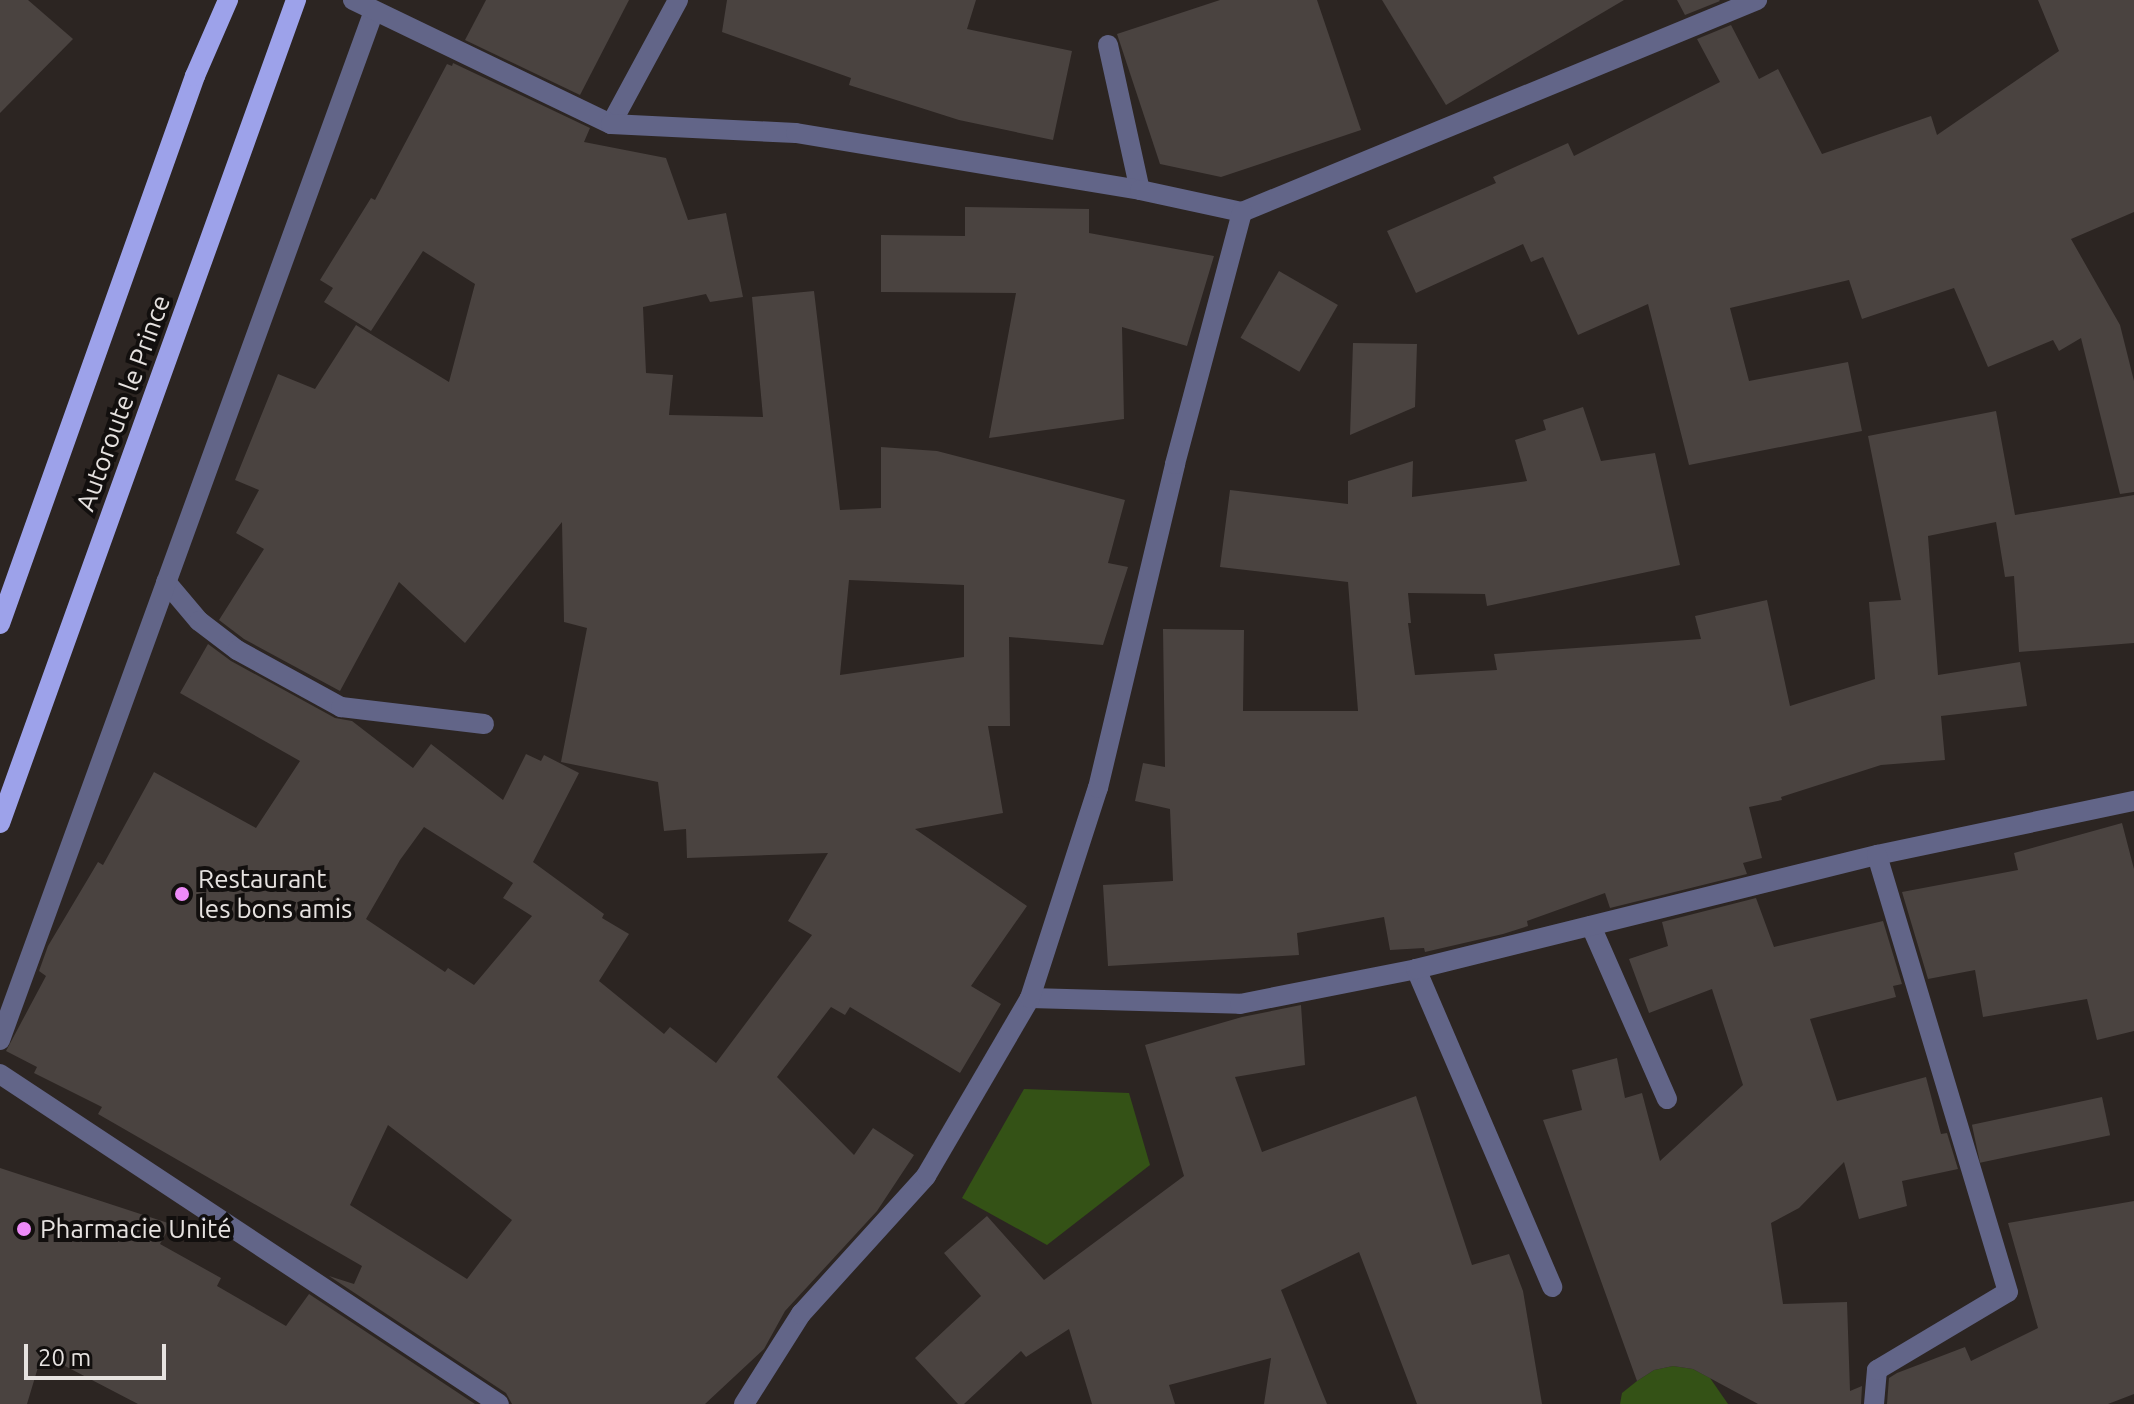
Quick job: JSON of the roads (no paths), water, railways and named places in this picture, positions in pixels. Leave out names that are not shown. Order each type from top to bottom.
[{"type":"main road","name":"Autoroute le Prince","points":[[0,624],[195,76],[228,0]]},
{"type":"main road","name":"Autoroute le Prince","points":[[0,823],[296,0]]},
{"type":"street","points":[[353,0],[611,124],[796,133],[1140,190],[1242,212],[1757,0]]},
{"type":"street","points":[[611,124],[678,0]]},
{"type":"street","points":[[0,1040],[374,11]]},
{"type":"street","points":[[1108,45],[1140,190]]},
{"type":"street","points":[[744,1404],[801,1314],[926,1176],[1030,998],[1098,788],[1175,464],[1242,212]]},
{"type":"street","points":[[166,582],[199,621],[237,650],[341,707],[484,724]]},
{"type":"street","points":[[1030,998],[1240,1004],[1416,969],[1877,855],[2134,801]]},
{"type":"street","points":[[1874,1404],[1877,1370],[2008,1292],[1877,855]]},
{"type":"street","points":[[1591,926],[1667,1099]]},
{"type":"street","points":[[1416,969],[1552,1287]]},
{"type":"street","points":[[0,1074],[499,1404]]},
{"type":"place","name":"Restaurant les bons amis","points":[[182,894]]},
{"type":"place","name":"Pharmacie Unité","points":[[24,1229]]}]
